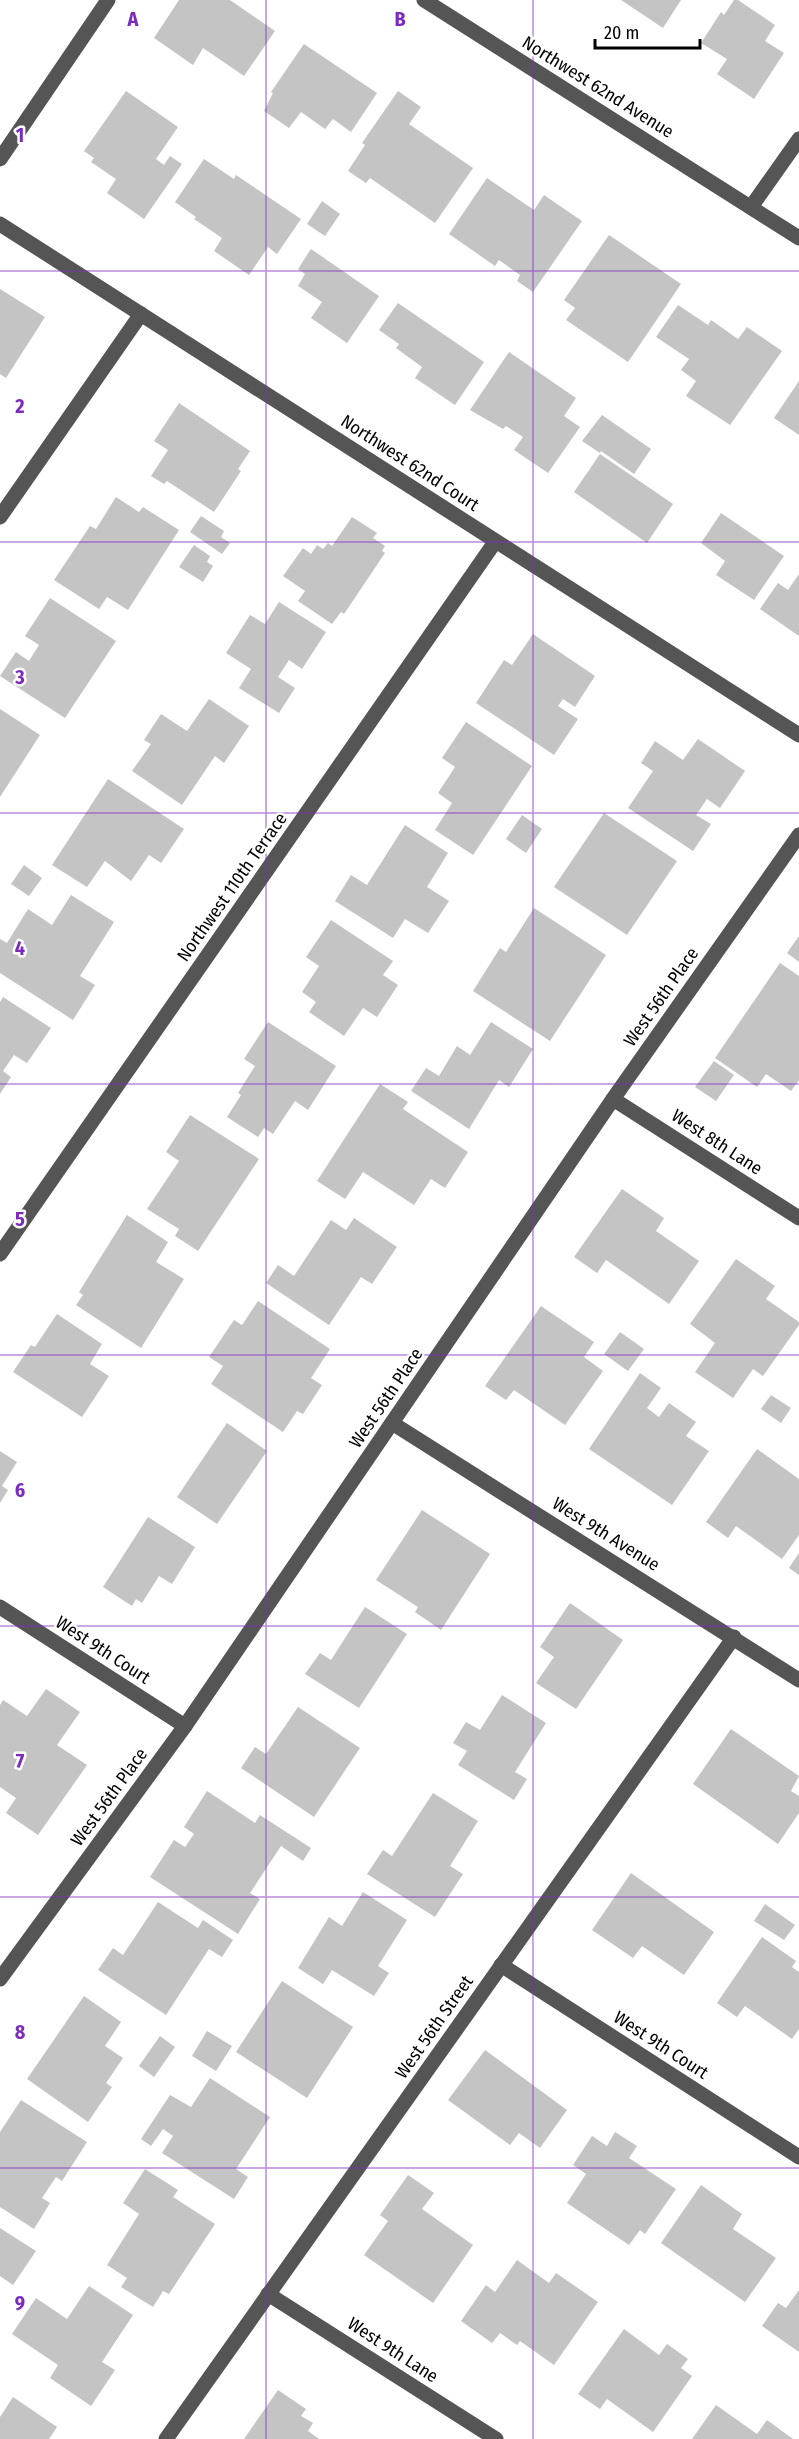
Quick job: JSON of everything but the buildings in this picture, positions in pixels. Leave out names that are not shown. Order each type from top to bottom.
[{"type":"street","points":[[0,159],[108,0]]},
{"type":"street","name":"Northwest 62nd Avenue","points":[[424,0],[799,238]]},
{"type":"street","points":[[751,207],[799,140]]},
{"type":"street","name":"Northwest 62nd Court","points":[[0,224],[799,735]]},
{"type":"street","points":[[0,517],[141,314]]},
{"type":"street","name":"Northwest 110th Terrace","points":[[0,1254],[495,542]]},
{"type":"street","name":"West 56th Place","points":[[0,1979],[185,1726],[614,1099],[799,835]]},
{"type":"street","name":"West 8th Lane","points":[[614,1099],[799,1218]]},
{"type":"street","name":"West 9th Avenue","points":[[392,1424],[799,1680]]},
{"type":"street","name":"West 9th Court","points":[[0,1607],[185,1726]]},
{"type":"street","name":"West 56th Street","points":[[166,2439],[734,1637]]},
{"type":"street","name":"West 9th Court","points":[[501,1965],[799,2157]]},
{"type":"street","name":"West 9th Lane","points":[[268,2294],[496,2439]]}]
